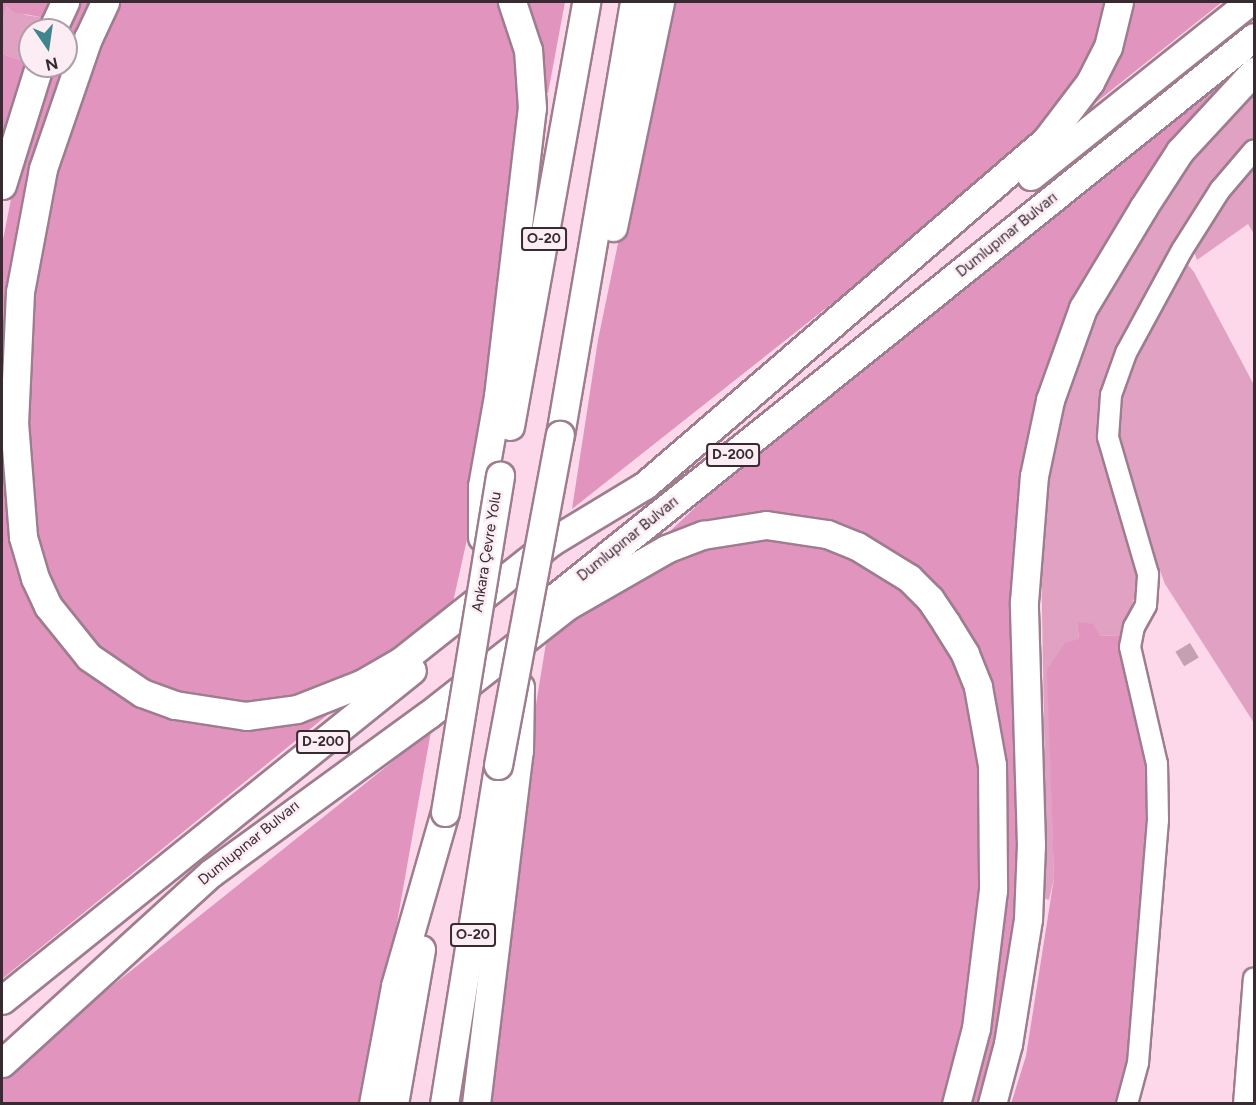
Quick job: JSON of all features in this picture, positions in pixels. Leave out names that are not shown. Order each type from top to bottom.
[{"type":"highway","points":[[58,18],[65,2]]},
{"type":"highway","points":[[105,2],[60,115],[30,225],[20,292],[14,422],[17,491],[28,558],[48,606],[89,657],[142,693],[175,705],[214,714],[246,716],[297,709],[363,683],[401,661],[551,542],[645,485],[1046,140],[1090,82],[1108,47],[1119,2]]},
{"type":"highway","points":[[491,481],[498,396],[532,108],[528,51],[512,2]]},
{"type":"highway","name":"Ankara Çevre Yolu","points":[[394,1104],[481,588],[491,481],[521,375],[586,2]]},
{"type":"highway","name":"O-20","points":[[444,1104],[509,758],[520,659],[634,2]]},
{"type":"highway","points":[[566,389],[594,321],[660,2]]},
{"type":"highway","name":"Dumlupınar Bulvarı","points":[[2,1000],[1249,2]]},
{"type":"highway","name":"Dumlupınar Bulvarı","points":[[2,1041],[1254,37]]},
{"type":"highway","points":[[992,1104],[1008,1044],[1028,918],[1031,845],[1025,592],[1034,476],[1050,400],[1083,308],[1143,208],[1180,151],[1254,71]]},
{"type":"highway","points":[[2,185],[35,78]]},
{"type":"highway","points":[[2,1063],[211,873],[428,715],[567,606],[666,549],[736,527],[766,525],[827,534],[884,561],[930,599],[965,654],[985,715],[995,816],[992,900],[976,1028],[956,1104]]},
{"type":"highway","points":[[476,1104],[509,758]]},
{"type":"highway","points":[[373,1104],[395,986],[445,812]]},
{"type":"street","points":[[1127,1104],[1138,1063],[1158,820],[1157,764],[1130,647],[1134,627],[1146,605],[1148,574],[1119,486],[1108,437],[1111,395],[1126,353],[1182,250],[1221,190],[1254,150]]},
{"type":"street","points":[[1244,1104],[1254,978]]},
{"type":"shaded area","points":[[2,2],[53,2],[45,18],[14,12],[7,6],[2,24]]},
{"type":"shaded area","points":[[76,2],[93,2],[78,35],[78,18],[70,18]]},
{"type":"shaded area","points":[[119,2],[502,2],[525,80],[476,499],[451,611],[355,680],[267,705],[209,704],[139,679],[109,659],[85,636],[54,589],[34,536],[26,410],[35,269],[49,196],[81,84]]},
{"type":"shaded area","points":[[520,2],[565,2],[548,93],[542,93]]},
{"type":"shaded area","points":[[668,2],[1111,2],[1099,48],[1042,130],[868,275],[572,509],[598,340]]},
{"type":"shaded area","points":[[1130,2],[1222,2],[1094,104],[1090,100]]},
{"type":"shaded area","points":[[7,6],[26,15],[45,18],[18,18],[18,59],[2,54],[2,24]]},
{"type":"shaded area","points":[[2,54],[18,59],[18,78],[22,78],[2,146]]},
{"type":"shaded area","points":[[1241,69],[1138,191],[1099,252],[1071,313],[1025,462],[1013,550],[1012,638],[1020,906],[1008,990],[981,1103],[965,1103],[1003,764],[997,717],[977,649],[955,608],[921,571],[841,527],[809,517],[735,515],[667,534],[701,502]]},
{"type":"shaded area","points":[[46,78],[60,78],[25,193],[27,581],[161,713],[222,725],[347,699],[2,979],[2,245],[18,163]]},
{"type":"shaded area","points":[[1254,82],[1254,142],[1197,211],[1100,424],[1141,575],[1123,635],[1099,636],[1077,622],[1079,639],[1048,670],[1054,878],[1049,900],[1043,898],[1046,836],[1040,499],[1059,415],[1077,353],[1108,281],[1161,198]]},
{"type":"shaded area","points":[[1254,164],[1254,234],[1248,224],[1197,260],[1191,244]]},
{"type":"shaded area","points":[[1183,259],[1194,272],[1254,385],[1254,723],[1165,584],[1122,467],[1117,423],[1124,378]]},
{"type":"shaded area","points":[[765,535],[836,550],[896,583],[938,629],[967,696],[982,780],[983,863],[967,1011],[943,1103],[484,1104],[526,766],[547,637],[681,550]]},
{"type":"shaded area","points":[[1077,622],[1093,624],[1100,636],[1123,635],[1150,778],[1151,838],[1130,1069],[1119,1103],[1011,1104],[1026,1056],[1054,878],[1047,670],[1065,643],[1079,639]]},
{"type":"shaded area","points":[[431,731],[365,1103],[2,1104],[2,1078],[18,1061]]},
{"type":"building","points":[[1190,643],[1199,658],[1184,666],[1175,652]]}]
